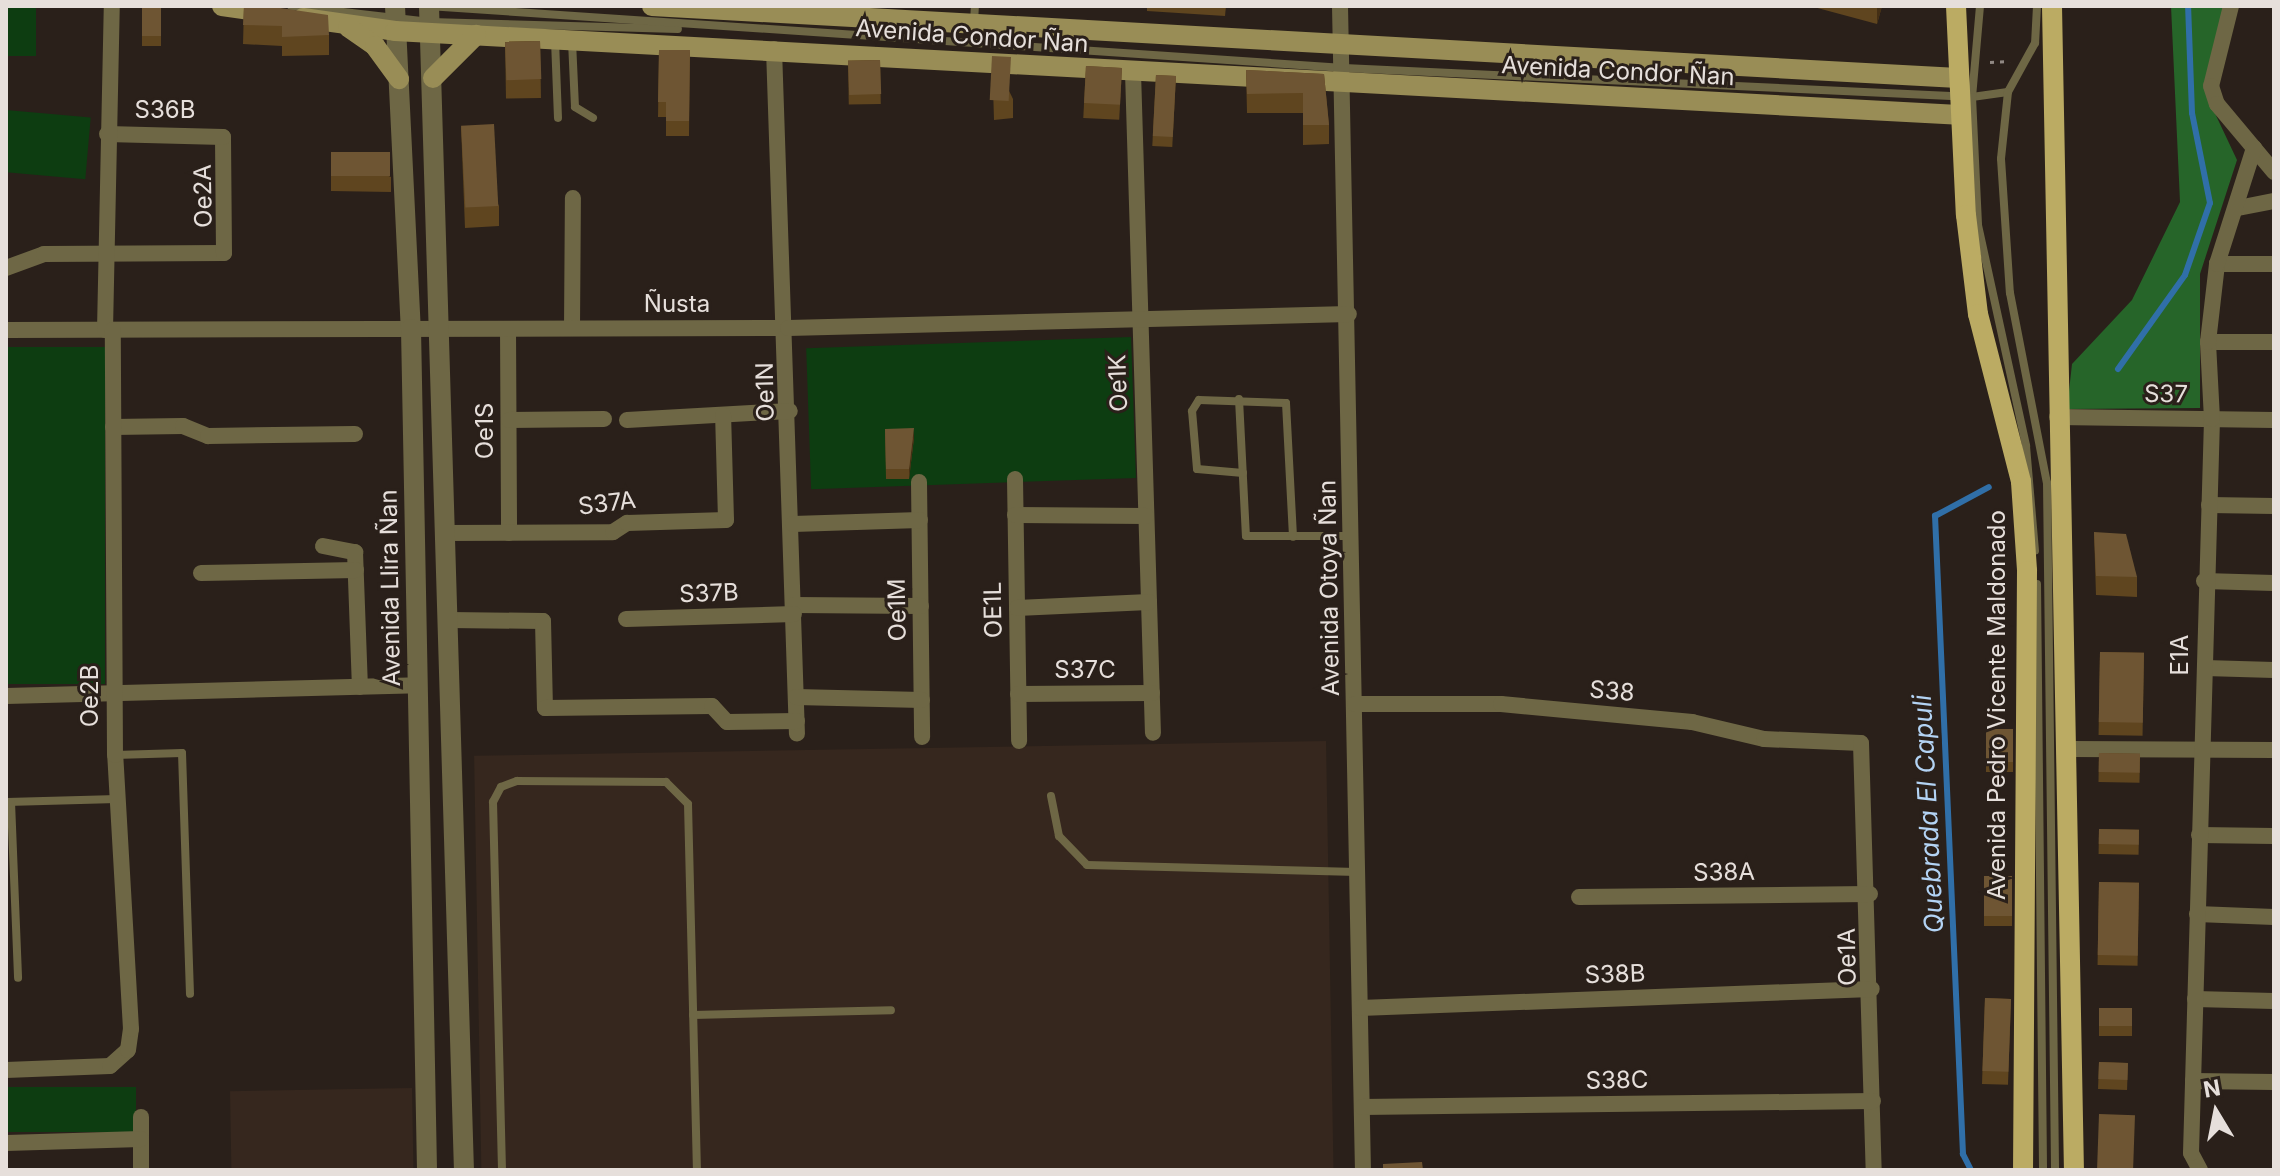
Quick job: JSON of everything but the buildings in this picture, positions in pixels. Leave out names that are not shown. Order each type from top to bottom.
[{"type":"main road","name":"Avenida Condor Ñan","points":[[222,6],[341,23],[428,15],[476,35],[774,49],[1133,72],[1962,96]]},
{"type":"main road","name":"Avenida Condor Ñan","points":[[652,6],[975,15],[1962,96]]},
{"type":"main road","name":"Avenida Pedro Vicente Maldonado","points":[[1956,6],[1978,314],[2021,482],[2027,571],[2023,1170]]},
{"type":"main road","points":[[2052,6],[2057,417],[2071,749],[2074,1170]]},
{"type":"main road","points":[[341,23],[375,46],[399,79]]},
{"type":"main road","points":[[433,78],[476,35]]},
{"type":"street","name":"Oe2B","points":[[6,1070],[110,1066],[122,1059],[131,1029],[115,755],[113,427],[106,255],[112,6]]},
{"type":"street","name":"Avenida Otoya Ñan","points":[[1340,6],[1349,314],[1363,1170]]},
{"type":"street","points":[[2231,6],[2211,86],[2217,104],[2274,172]]},
{"type":"street","points":[[428,15],[441,329],[464,1170]]},
{"type":"street","name":"Avenida Llira Ñan","points":[[395,18],[411,329],[427,1170]]},
{"type":"street","name":"Oe1N","points":[[449,620],[543,621],[545,708],[712,706],[727,722],[797,728],[788,328],[774,49]]},
{"type":"street","name":"Oe1K","points":[[1133,72],[1149,602],[1156,698],[1153,733]]},
{"type":"street","name":"S36B","points":[[107,134],[223,137]]},
{"type":"street","name":"Oe2A","points":[[106,255],[224,253],[223,137]]},
{"type":"street","name":"E1A","points":[[2198,1169],[2193,1081],[2205,668],[2204,581],[2212,419],[2208,342],[2217,264],[2238,208],[2254,148]]},
{"type":"street","points":[[572,328],[573,198]]},
{"type":"street","points":[[2238,208],[2274,201]]},
{"type":"street","points":[[6,268],[44,254],[106,255]]},
{"type":"street","points":[[2217,264],[2274,264]]},
{"type":"street","name":"Ñusta","points":[[6,330],[788,328],[1349,314]]},
{"type":"street","name":"Oe1S","points":[[508,329],[509,533]]},
{"type":"street","points":[[2208,342],[2274,342]]},
{"type":"street","points":[[627,420],[790,411]]},
{"type":"street","name":"S37A","points":[[446,533],[509,533],[726,520],[723,415]]},
{"type":"street","name":"S37","points":[[2057,417],[2274,420]]},
{"type":"street","points":[[509,420],[604,419]]},
{"type":"street","points":[[113,427],[183,426],[208,436],[355,434]]},
{"type":"street","name":"OE1L","points":[[1015,479],[1019,741]]},
{"type":"street","name":"Oe1M","points":[[919,482],[922,737]]},
{"type":"street","points":[[2209,505],[2274,506]]},
{"type":"street","points":[[1015,515],[1146,516]]},
{"type":"street","points":[[793,524],[920,520]]},
{"type":"street","points":[[323,546],[354,547],[360,687]]},
{"type":"street","points":[[201,573],[356,570]]},
{"type":"street","points":[[2204,581],[2274,583]]},
{"type":"street","points":[[1017,608],[1149,602]]},
{"type":"street","name":"S37B","points":[[626,619],[921,606]]},
{"type":"street","points":[[2205,668],[2274,670]]},
{"type":"street","points":[[6,696],[418,685]]},
{"type":"street","name":"S37C","points":[[1018,694],[1156,698]]},
{"type":"street","points":[[796,697],[922,700]]},
{"type":"street","name":"S38","points":[[1355,704],[1501,704],[1692,722],[1764,739],[1861,743]]},
{"type":"street","name":"Oe1A","points":[[1861,743],[1870,894],[1874,1170]]},
{"type":"street","points":[[2071,749],[2274,750]]},
{"type":"street","points":[[2199,835],[2274,836]]},
{"type":"street","name":"S38A","points":[[1579,897],[1870,894]]},
{"type":"street","points":[[2197,914],[2274,917]]},
{"type":"street","name":"S38B","points":[[1360,1008],[1872,989]]},
{"type":"street","points":[[2195,999],[2274,1001]]},
{"type":"street","points":[[2193,1081],[2274,1082]]},
{"type":"street","name":"S38C","points":[[1362,1107],[1873,1101]]},
{"type":"street","points":[[141,1117],[141,1170]]},
{"type":"street","points":[[6,1143],[141,1139]]},
{"type":"lane","points":[[291,6],[395,18]]},
{"type":"lane","points":[[1980,6],[1975,62],[1962,96],[1978,225],[2033,491],[2043,1170]]},
{"type":"lane","points":[[2037,6],[2035,43],[2008,92],[2002,219],[2047,483],[2053,609],[2055,1170]]},
{"type":"lane","points":[[428,15],[711,29],[1344,76]]},
{"type":"lane","points":[[428,15],[711,29]]},
{"type":"lane","points":[[563,39],[575,107],[593,118]]},
{"type":"lane","points":[[558,118],[563,39]]},
{"type":"lane","points":[[1962,96],[2008,92]]},
{"type":"lane","points":[[1243,473],[1203,472],[1194,460],[1194,404],[1239,399],[1286,403],[1293,537]]},
{"type":"lane","points":[[1239,399],[1246,536],[1353,536]]},
{"type":"lane","points":[[115,755],[182,753],[190,994]]},
{"type":"lane","points":[[502,1170],[493,802],[501,787],[517,781],[666,782],[681,791],[688,804],[697,1170]]},
{"type":"lane","points":[[1051,796],[1059,836],[1087,865],[1358,872]]},
{"type":"lane","points":[[18,978],[8,802],[117,799]]},
{"type":"lane","points":[[693,1015],[891,1010]]},
{"type":"path","points":[[1975,62],[2025,61]]},
{"type":"shaded area","points":[[1326,741],[1333,1170],[481,1170],[474,756]]},
{"type":"shaded area","points":[[412,1088],[413,1170],[231,1170],[230,1091]]},
{"type":"green space","points":[[6,6],[36,6],[36,56],[6,56]]},
{"type":"green space","points":[[2171,6],[2225,6],[2212,107],[2237,160],[2200,274],[2200,408],[2067,409],[2072,364],[2132,300],[2180,202]]},
{"type":"green space","points":[[6,110],[91,117],[85,179],[6,172]]},
{"type":"green space","points":[[1131,337],[1136,478],[811,489],[806,348]]},
{"type":"green space","points":[[6,347],[105,347],[105,684],[6,684]]},
{"type":"green space","points":[[6,1087],[136,1087],[136,1132],[6,1132]]},
{"type":"waterway","name":"Quebrada El Capuli","points":[[2118,369],[2185,275],[2210,203],[2192,113],[2188,6]]},
{"type":"waterway","name":"Quebrada El Capuli","points":[[1971,1170],[1963,1154],[1935,516],[1989,487]]}]
